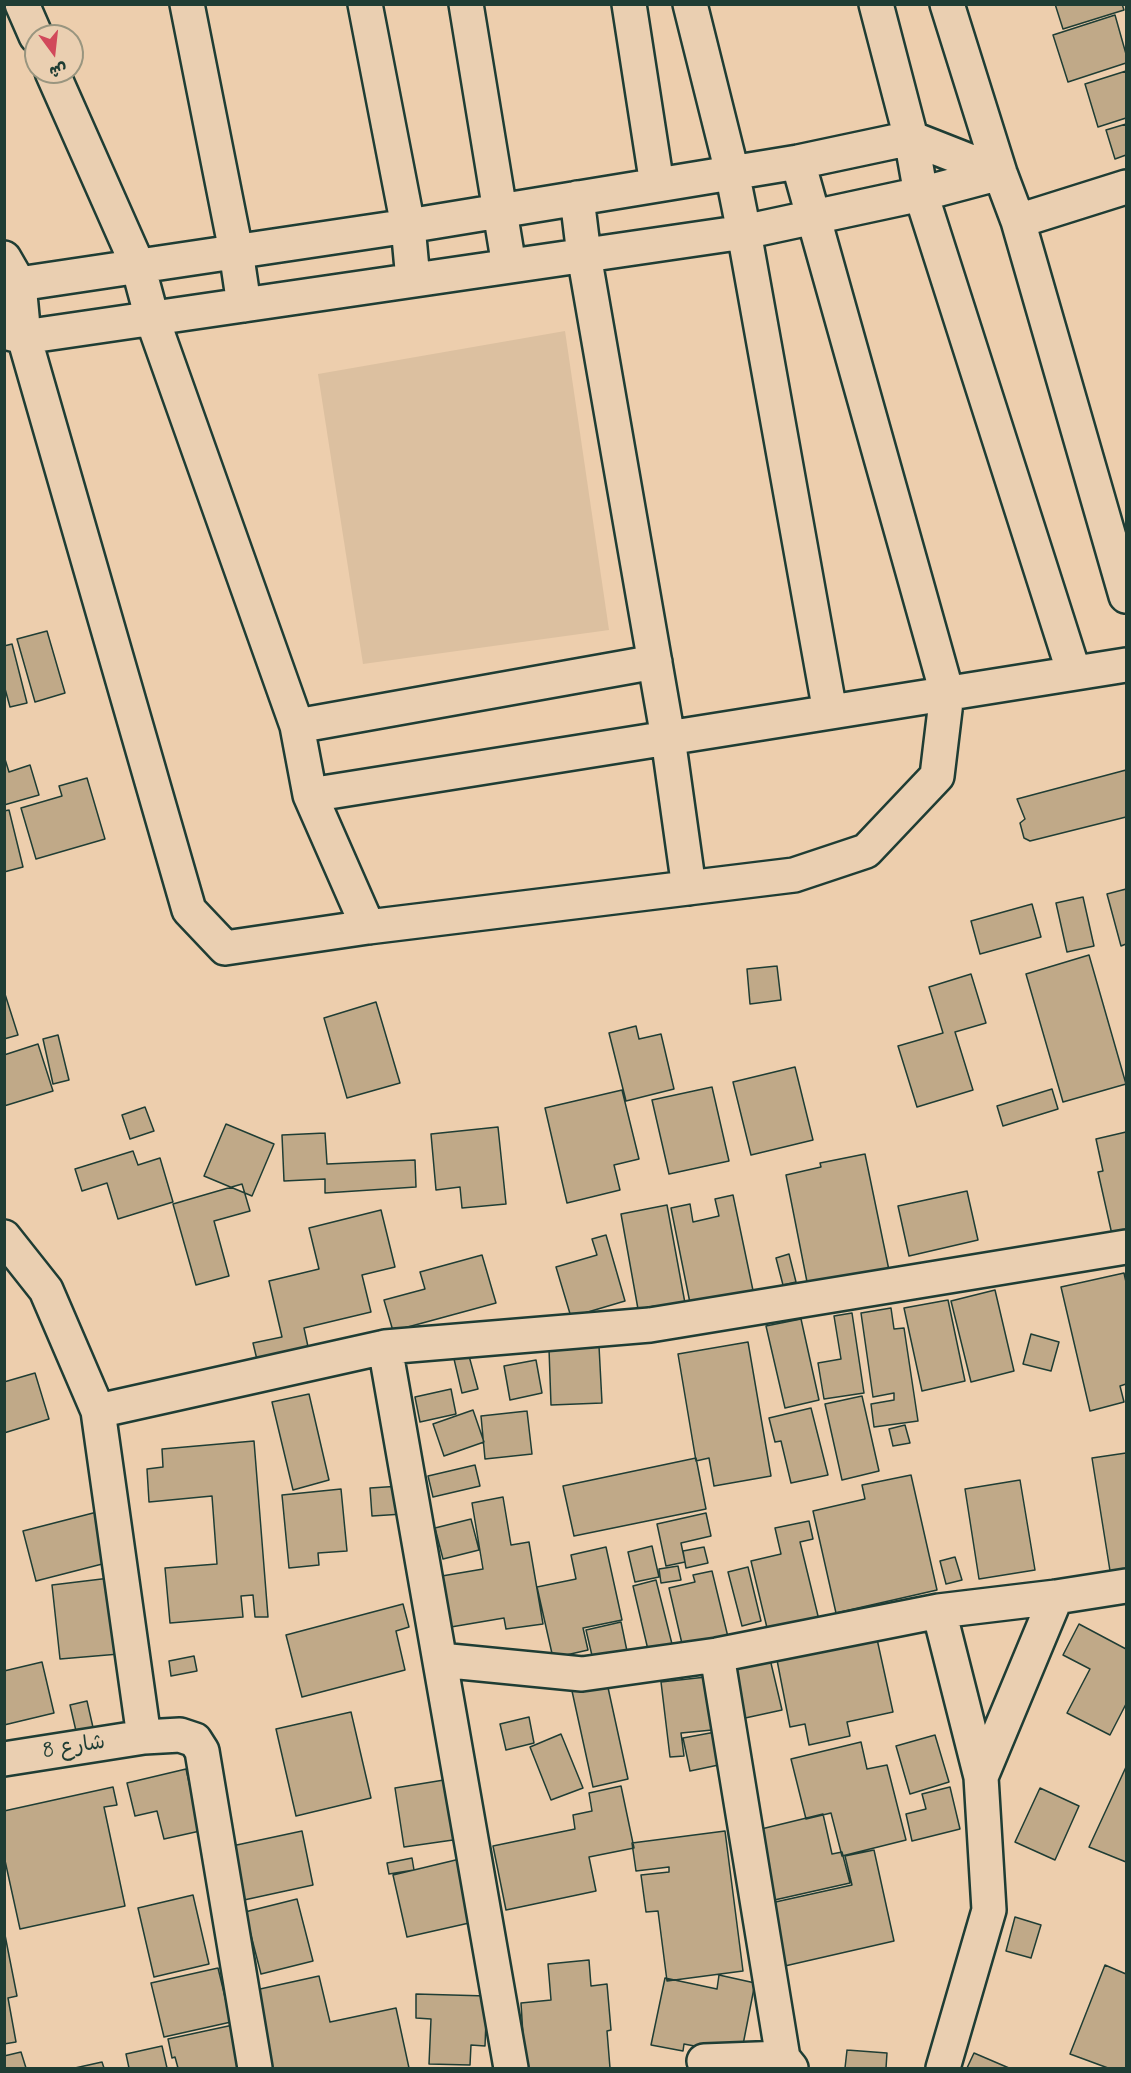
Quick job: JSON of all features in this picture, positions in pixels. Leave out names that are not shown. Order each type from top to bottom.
[{"type":"street","points":[[22,4],[31,24]]},
{"type":"street","points":[[187,4],[236,251],[244,305]]},
{"type":"street","points":[[365,4],[408,225],[413,280]]},
{"type":"street","points":[[466,4],[509,266]]},
{"type":"street","points":[[630,4],[657,185]]},
{"type":"street","points":[[690,4],[732,172],[744,232],[830,712]]},
{"type":"street","points":[[876,4],[911,138],[921,194],[1074,673]]},
{"type":"street","points":[[947,4],[1000,173],[1018,221],[1126,596]]},
{"type":"street","points":[[57,84],[138,266],[153,318],[297,726],[310,795],[368,927]]},
{"type":"street","points":[[798,162],[947,693],[937,776],[866,851],[794,875],[368,927],[225,948],[189,910],[14,334],[9,277],[138,266],[499,211],[798,162],[911,138],[1000,173]]},
{"type":"street","points":[[14,334],[153,318],[744,232],[921,194],[1000,173]]},
{"type":"street","points":[[1018,221],[1126,187]]},
{"type":"street","points":[[577,198],[584,255],[668,738],[689,888]]},
{"type":"street","points":[[297,726],[655,662]]},
{"type":"street","points":[[310,795],[1126,665]]},
{"type":"street","points":[[4,1237],[46,1290],[98,1411],[144,1737]]},
{"type":"street","points":[[98,1411],[385,1347],[650,1325],[1126,1247]]},
{"type":"street","points":[[385,1347],[511,2068]]},
{"type":"street","points":[[440,1660],[582,1674],[717,1655],[939,1611],[1126,1586]]},
{"type":"street","points":[[981,1777],[1056,1597]]},
{"type":"street","points":[[939,1611],[981,1777],[988,1910],[943,2068]]},
{"type":"street","points":[[704,2061],[787,2063],[717,1655]]},
{"type":"street","name":"شارع 8","points":[[4,1759],[144,1737],[180,1735],[195,1740],[202,1751],[255,2068]]},
{"type":"shaded area","points":[[565,331],[609,630],[363,664],[318,374]]},
{"type":"building","points":[[1055,4],[1122,4],[1124,10],[1063,29]]},
{"type":"building","points":[[1115,15],[1126,54],[1126,63],[1068,82],[1053,35]]},
{"type":"building","points":[[1126,71],[1126,118],[1098,127],[1085,84]]},
{"type":"building","points":[[1126,124],[1126,155],[1115,159],[1106,130]]},
{"type":"building","points":[[47,631],[65,693],[35,702],[17,639]]},
{"type":"building","points":[[12,644],[27,703],[10,707],[4,685],[4,646]]},
{"type":"building","points":[[4,756],[9,772],[30,765],[39,795],[4,805]]},
{"type":"building","points":[[1126,770],[1126,817],[1030,841],[1024,838],[1020,823],[1025,819],[1017,799]]},
{"type":"building","points":[[87,778],[105,839],[36,859],[21,808],[62,796],[59,786]]},
{"type":"building","points":[[9,810],[23,867],[4,872],[4,811]]},
{"type":"building","points":[[1126,889],[1126,944],[1121,946],[1107,894]]},
{"type":"building","points":[[1083,897],[1094,946],[1067,952],[1056,903]]},
{"type":"building","points":[[1032,904],[1041,937],[980,954],[971,921]]},
{"type":"building","points":[[1089,955],[1126,1084],[1063,1102],[1026,974]]},
{"type":"building","points":[[777,966],[781,1000],[750,1004],[747,969]]},
{"type":"building","points":[[971,974],[986,1023],[955,1032],[973,1090],[917,1107],[898,1046],[943,1033],[929,987]]},
{"type":"building","points":[[4,991],[18,1035],[4,1039]]},
{"type":"building","points":[[376,1002],[400,1083],[347,1098],[324,1018]]},
{"type":"building","points":[[636,1026],[639,1039],[661,1034],[674,1089],[626,1101],[609,1033]]},
{"type":"building","points":[[58,1035],[69,1080],[53,1084],[43,1039]]},
{"type":"building","points":[[38,1044],[53,1091],[4,1106],[4,1055]]},
{"type":"building","points":[[795,1067],[813,1140],[751,1155],[733,1082]]},
{"type":"building","points":[[712,1087],[729,1161],[669,1174],[652,1100]]},
{"type":"building","points":[[1052,1089],[1058,1109],[1003,1126],[997,1106]]},
{"type":"building","points":[[622,1090],[639,1159],[614,1165],[620,1190],[567,1203],[545,1108]]},
{"type":"building","points":[[145,1107],[154,1131],[130,1139],[122,1115]]},
{"type":"building","points":[[226,1124],[274,1144],[252,1196],[204,1176]]},
{"type":"building","points":[[498,1127],[506,1204],[462,1208],[460,1187],[436,1190],[431,1134]]},
{"type":"building","points":[[1126,1132],[1126,1235],[1113,1239],[1098,1172],[1103,1171],[1096,1139]]},
{"type":"building","points":[[325,1133],[327,1164],[415,1160],[416,1187],[325,1193],[325,1179],[284,1181],[282,1135]]},
{"type":"building","points":[[133,1151],[138,1165],[160,1158],[173,1202],[118,1219],[107,1183],[82,1191],[75,1169]]},
{"type":"building","points":[[865,1154],[890,1275],[809,1292],[786,1175],[821,1167],[820,1163]]},
{"type":"building","points":[[242,1184],[250,1211],[214,1221],[229,1276],[196,1285],[173,1204]]},
{"type":"building","points":[[967,1191],[978,1240],[909,1256],[898,1206]]},
{"type":"building","points":[[733,1195],[755,1300],[692,1313],[671,1208],[690,1204],[693,1222],[719,1216],[715,1199]]},
{"type":"building","points":[[667,1205],[687,1314],[657,1319],[655,1306],[638,1309],[621,1214]]},
{"type":"building","points":[[381,1210],[395,1267],[362,1275],[371,1312],[304,1328],[310,1356],[259,1368],[253,1343],[282,1337],[269,1281],[319,1269],[309,1228]]},
{"type":"building","points":[[606,1235],[625,1301],[571,1317],[556,1267],[597,1255],[592,1239]]},
{"type":"building","points":[[789,1254],[796,1282],[783,1285],[776,1258]]},
{"type":"building","points":[[482,1255],[496,1303],[393,1331],[384,1300],[425,1289],[420,1272]]},
{"type":"building","points":[[1124,1273],[1126,1282],[1126,1384],[1120,1386],[1124,1402],[1090,1411],[1061,1287]]},
{"type":"building","points":[[995,1290],[1014,1371],[971,1382],[951,1301]]},
{"type":"building","points":[[948,1300],[965,1381],[922,1391],[904,1308]]},
{"type":"building","points":[[891,1308],[894,1329],[904,1328],[918,1421],[874,1427],[871,1404],[894,1400],[894,1393],[873,1397],[861,1313]]},
{"type":"building","points":[[852,1313],[864,1393],[824,1399],[818,1363],[841,1359],[834,1316]]},
{"type":"building","points":[[801,1319],[819,1400],[785,1408],[766,1326]]},
{"type":"building","points":[[1031,1334],[1059,1342],[1051,1371],[1023,1364]]},
{"type":"building","points":[[748,1342],[771,1476],[714,1486],[709,1458],[696,1461],[678,1354]]},
{"type":"building","points":[[599,1346],[602,1403],[551,1405],[549,1349]]},
{"type":"building","points":[[469,1356],[478,1389],[462,1393],[454,1359]]},
{"type":"building","points":[[536,1360],[542,1393],[510,1400],[504,1366]]},
{"type":"building","points":[[35,1373],[49,1419],[4,1433],[4,1382]]},
{"type":"building","points":[[451,1389],[456,1414],[420,1422],[415,1397]]},
{"type":"building","points":[[309,1394],[329,1480],[293,1490],[272,1402]]},
{"type":"building","points":[[862,1396],[879,1471],[842,1480],[825,1404]]},
{"type":"building","points":[[811,1408],[828,1475],[791,1483],[781,1441],[775,1442],[769,1418]]},
{"type":"building","points":[[473,1410],[484,1442],[444,1456],[433,1424]]},
{"type":"building","points":[[527,1411],[532,1454],[485,1459],[481,1416]]},
{"type":"building","points":[[905,1425],[910,1443],[893,1446],[889,1429]]},
{"type":"building","points":[[254,1441],[268,1617],[255,1617],[253,1595],[241,1596],[243,1617],[170,1623],[165,1568],[217,1564],[212,1496],[149,1502],[147,1469],[163,1467],[162,1449]]},
{"type":"building","points":[[1126,1453],[1126,1575],[1111,1577],[1092,1458]]},
{"type":"building","points":[[696,1458],[706,1509],[574,1536],[563,1486]]},
{"type":"building","points":[[475,1465],[480,1486],[433,1497],[428,1476]]},
{"type":"building","points":[[911,1475],[937,1590],[836,1613],[813,1511],[865,1499],[862,1485]]},
{"type":"building","points":[[1020,1480],[1035,1570],[979,1579],[965,1489]]},
{"type":"building","points":[[401,1486],[403,1514],[372,1516],[370,1488]]},
{"type":"building","points":[[341,1489],[347,1551],[318,1553],[319,1565],[289,1568],[282,1495]]},
{"type":"building","points":[[503,1497],[511,1545],[529,1542],[543,1624],[506,1629],[504,1618],[445,1628],[436,1577],[483,1569],[472,1503]]},
{"type":"building","points":[[97,1512],[110,1562],[36,1581],[23,1531]]},
{"type":"building","points":[[706,1513],[711,1536],[681,1543],[685,1562],[666,1566],[657,1524]]},
{"type":"building","points":[[471,1519],[479,1550],[443,1559],[435,1528]]},
{"type":"building","points":[[809,1521],[813,1539],[800,1542],[819,1620],[768,1632],[751,1561],[781,1554],[775,1528]]},
{"type":"building","points":[[652,1546],[659,1577],[635,1582],[628,1552]]},
{"type":"building","points":[[606,1547],[622,1620],[583,1628],[588,1650],[553,1658],[537,1587],[576,1579],[571,1555]]},
{"type":"building","points":[[704,1547],[708,1563],[686,1568],[683,1551]]},
{"type":"building","points":[[955,1557],[962,1580],[946,1584],[940,1561]]},
{"type":"building","points":[[678,1566],[681,1580],[661,1583],[659,1569]]},
{"type":"building","points":[[748,1567],[761,1621],[742,1626],[728,1572]]},
{"type":"building","points":[[712,1571],[728,1637],[683,1648],[669,1588],[695,1582],[693,1575]]},
{"type":"building","points":[[110,1578],[119,1654],[60,1659],[52,1585]]},
{"type":"building","points":[[656,1580],[673,1648],[649,1654],[633,1586]]},
{"type":"building","points":[[403,1604],[409,1627],[396,1631],[405,1670],[302,1697],[286,1635]]},
{"type":"building","points":[[621,1622],[628,1656],[594,1664],[586,1630]]},
{"type":"building","points":[[1079,1624],[1126,1649],[1126,1704],[1110,1735],[1067,1713],[1090,1669],[1063,1655]]},
{"type":"building","points":[[877,1639],[893,1712],[847,1722],[850,1736],[809,1745],[805,1724],[790,1727],[777,1660]]},
{"type":"building","points":[[194,1656],[197,1671],[171,1676],[169,1661]]},
{"type":"building","points":[[770,1659],[782,1710],[736,1720],[724,1669]]},
{"type":"building","points":[[42,1662],[54,1713],[4,1725],[4,1671]]},
{"type":"building","points":[[706,1677],[712,1730],[681,1733],[684,1756],[670,1757],[661,1682]]},
{"type":"building","points":[[607,1683],[628,1779],[593,1787],[572,1691]]},
{"type":"building","points":[[87,1701],[97,1745],[76,1731],[70,1705]]},
{"type":"building","points":[[351,1712],[371,1798],[296,1816],[276,1729]]},
{"type":"building","points":[[529,1717],[534,1743],[506,1750],[500,1724]]},
{"type":"building","points":[[721,1731],[728,1763],[690,1771],[683,1738]]},
{"type":"building","points":[[561,1734],[583,1788],[551,1800],[530,1747]]},
{"type":"building","points":[[935,1735],[949,1782],[910,1794],[896,1746]]},
{"type":"building","points":[[861,1742],[867,1769],[887,1765],[906,1840],[842,1856],[831,1813],[806,1819],[791,1759]]},
{"type":"building","points":[[1126,1767],[1126,1862],[1089,1847]]},
{"type":"building","points":[[186,1769],[200,1831],[164,1839],[157,1811],[135,1816],[127,1783]]},
{"type":"building","points":[[450,1779],[460,1839],[404,1847],[395,1788]]},
{"type":"building","points":[[621,1786],[634,1848],[589,1857],[596,1891],[506,1910],[493,1846],[575,1829],[573,1815],[592,1811],[589,1793]]},
{"type":"building","points":[[113,1787],[117,1805],[104,1807],[125,1906],[20,1929],[4,1856],[4,1811]]},
{"type":"building","points":[[950,1787],[960,1829],[912,1841],[906,1814],[926,1809],[922,1794]]},
{"type":"building","points":[[1040,1788],[1079,1806],[1055,1860],[1015,1842]]},
{"type":"building","points":[[823,1814],[832,1854],[842,1852],[850,1883],[770,1901],[753,1831]]},
{"type":"building","points":[[302,1831],[313,1885],[244,1900],[232,1846]]},
{"type":"building","points":[[725,1831],[743,1971],[667,1981],[658,1911],[646,1912],[641,1875],[669,1872],[669,1867],[636,1871],[632,1843]]},
{"type":"building","points":[[874,1850],[894,1941],[776,1968],[762,1905],[852,1885],[845,1856]]},
{"type":"building","points":[[412,1858],[414,1870],[389,1874],[387,1863]]},
{"type":"building","points":[[464,1858],[478,1921],[407,1937],[393,1875]]},
{"type":"building","points":[[193,1895],[209,1964],[154,1977],[138,1908]]},
{"type":"building","points":[[297,1899],[313,1961],[261,1974],[245,1912]]},
{"type":"building","points":[[1015,1917],[1041,1925],[1031,1958],[1006,1951]]},
{"type":"building","points":[[4,1930],[17,1996],[8,1998],[16,2042],[4,2044]]},
{"type":"building","points":[[589,1960],[591,1986],[607,1984],[611,2030],[607,2031],[610,2068],[525,2068],[521,2003],[551,2000],[548,1964]]},
{"type":"building","points":[[1105,1965],[1126,1974],[1126,2068],[1108,2068],[1070,2054]]},
{"type":"building","points":[[218,1968],[231,2022],[164,2037],[151,1983]]},
{"type":"building","points":[[719,1975],[755,1983],[741,2055],[684,2044],[683,2051],[651,2045],[665,1978],[717,1989]]},
{"type":"building","points":[[319,1976],[330,2022],[396,2008],[409,2068],[268,2068],[251,1991]]},
{"type":"building","points":[[416,1994],[487,1996],[485,2046],[471,2045],[470,2065],[429,2064],[431,2019],[416,2018]]},
{"type":"building","points":[[233,2025],[243,2068],[178,2068],[175,2057],[172,2058],[168,2039]]},
{"type":"building","points":[[162,2046],[167,2068],[129,2068],[126,2054]]},
{"type":"building","points":[[847,2050],[887,2053],[886,2068],[845,2068]]},
{"type":"building","points":[[21,2052],[26,2068],[4,2068],[4,2056]]},
{"type":"building","points":[[974,2053],[1009,2068],[967,2068]]},
{"type":"building","points":[[102,2062],[104,2068],[75,2068]]}]
